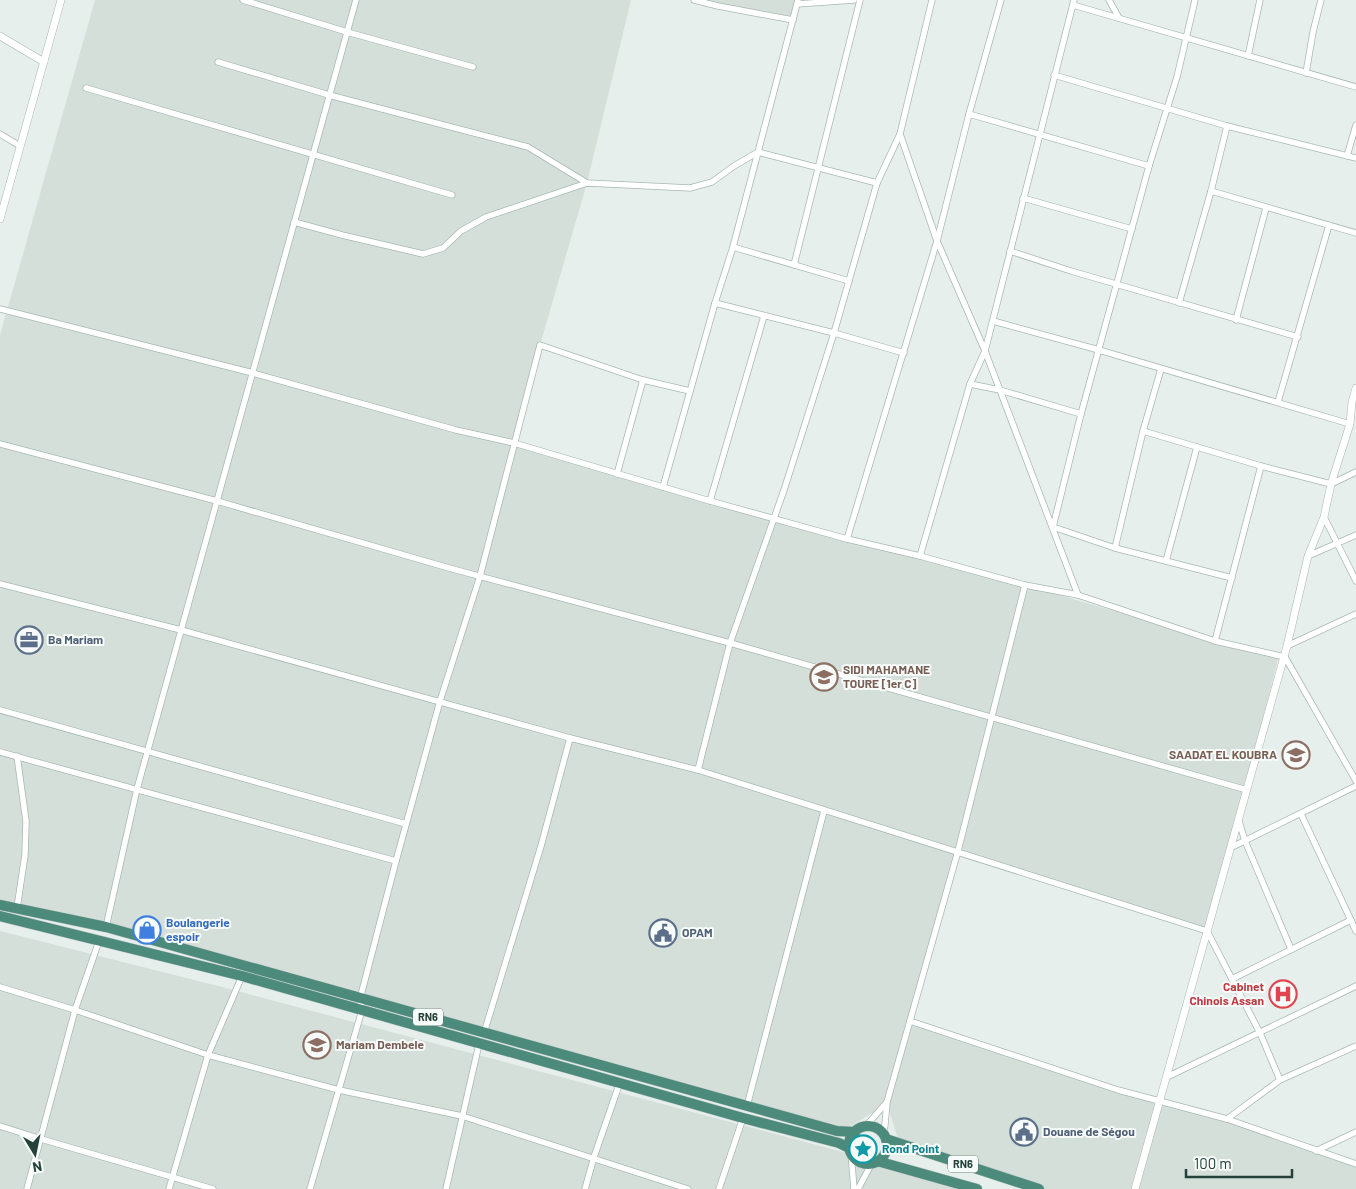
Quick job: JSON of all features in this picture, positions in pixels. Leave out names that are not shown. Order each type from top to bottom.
[{"type":"highway","name":"RN6","points":[[0,905],[106,927],[361,1004],[479,1044],[839,1143],[850,1151]]},
{"type":"highway","name":"RN6","points":[[0,916],[484,1033],[837,1131],[855,1132]]},
{"type":"highway","points":[[866,1126],[876,1128],[885,1137],[886,1149],[885,1154],[875,1162],[862,1163],[854,1158],[850,1151],[850,1142],[855,1132],[866,1126]]},
{"type":"highway","name":"RN6","points":[[885,1137],[1039,1189]]},
{"type":"highway","name":"RN6","points":[[875,1162],[977,1189]]},
{"type":"street","points":[[0,219],[61,0]]},
{"type":"street","points":[[243,0],[347,32],[473,67]]},
{"type":"street","points":[[106,927],[147,751],[356,0]]},
{"type":"street","points":[[694,0],[793,20]]},
{"type":"street","points":[[663,487],[715,304],[733,248],[797,2],[854,0]]},
{"type":"street","points":[[794,265],[860,0]]},
{"type":"street","points":[[698,770],[730,643],[774,518],[834,333],[877,184],[900,134],[932,0]]},
{"type":"street","points":[[847,539],[937,241],[969,114],[1001,0]]},
{"type":"street","points":[[1109,0],[1119,18]]},
{"type":"street","points":[[1053,527],[1149,166],[1177,77],[1195,0]]},
{"type":"street","points":[[1248,56],[1260,0]]},
{"type":"street","points":[[1306,73],[1321,0]]},
{"type":"street","points":[[920,556],[970,384],[986,351],[1073,2],[1119,18],[1356,87]]},
{"type":"street","points":[[0,36],[44,62]]},
{"type":"street","points":[[218,62],[329,96],[528,147],[587,183]]},
{"type":"street","points":[[1054,75],[1227,126],[1356,158]]},
{"type":"street","points":[[86,88],[313,156],[452,195]]},
{"type":"street","points":[[969,114],[1149,166]]},
{"type":"street","points":[[1347,156],[1356,125]]},
{"type":"street","points":[[1179,303],[1211,191],[1227,126]]},
{"type":"street","points":[[0,134],[20,146]]},
{"type":"street","points":[[900,134],[937,241],[986,351],[1078,595]]},
{"type":"street","points":[[294,222],[423,254],[444,248],[461,231],[486,217],[587,183],[690,188],[712,182],[758,152],[877,184]]},
{"type":"street","points":[[1211,191],[1356,233]]},
{"type":"street","points":[[1024,198],[1132,229]]},
{"type":"street","points":[[1236,320],[1266,208]]},
{"type":"street","points":[[1278,402],[1329,226]]},
{"type":"street","points":[[733,248],[849,281]]},
{"type":"street","points":[[1010,251],[1298,337]]},
{"type":"street","points":[[715,304],[834,333],[904,353]]},
{"type":"street","points":[[0,309],[253,373],[456,430],[514,443],[847,539],[920,556],[1025,585],[1078,595],[1215,640],[1285,657],[1356,781]]},
{"type":"street","points":[[710,501],[764,316]]},
{"type":"street","points":[[993,321],[1099,350],[1350,424]]},
{"type":"street","points":[[310,1189],[339,1090],[406,824],[440,701],[480,576],[540,345],[643,380],[690,391]]},
{"type":"street","points":[[1114,548],[1143,431],[1161,369]]},
{"type":"street","points":[[617,474],[643,380]]},
{"type":"street","points":[[970,384],[1000,390],[1082,414]]},
{"type":"street","points":[[1135,1189],[1158,1101],[1167,1076],[1285,657],[1308,556],[1324,517],[1331,484],[1350,424],[1356,388]]},
{"type":"street","points":[[1143,431],[1261,466],[1331,484],[1356,472]]},
{"type":"street","points":[[0,444],[217,501],[480,576],[730,643],[1247,790]]},
{"type":"street","points":[[1166,561],[1197,447]]},
{"type":"street","points":[[1215,640],[1261,466]]},
{"type":"street","points":[[1324,517],[1356,582]]},
{"type":"street","points":[[1053,527],[1114,548],[1232,578]]},
{"type":"street","points":[[1308,556],[1356,535]]},
{"type":"street","points":[[0,584],[181,630],[570,738],[698,770],[1207,931],[1260,1033],[1280,1080]]},
{"type":"street","points":[[885,1137],[887,1102],[958,851],[1025,585]]},
{"type":"street","points":[[1288,646],[1356,614]]},
{"type":"street","points":[[0,710],[406,824]]},
{"type":"street","points":[[484,1033],[541,846],[570,738]]},
{"type":"street","points":[[0,752],[396,861]]},
{"type":"street","points":[[17,756],[26,821],[25,855],[17,908]]},
{"type":"street","points":[[1230,848],[1356,786]]},
{"type":"street","points":[[747,1106],[824,811]]},
{"type":"street","points":[[1301,814],[1356,931]]},
{"type":"street","points":[[1239,820],[1245,841],[1291,950]]},
{"type":"street","points":[[1232,979],[1351,920]]},
{"type":"street","points":[[27,1189],[75,1010],[99,941]]},
{"type":"street","points":[[169,1189],[208,1055],[242,976]]},
{"type":"street","points":[[1167,1076],[1356,986]]},
{"type":"street","points":[[0,987],[208,1055],[339,1090],[462,1116],[594,1157],[688,1189]]},
{"type":"street","points":[[910,1021],[1118,1090],[1226,1119],[1356,1164]]},
{"type":"street","points":[[446,1189],[479,1044]]},
{"type":"street","points":[[1226,1119],[1280,1080],[1356,1046]]},
{"type":"street","points":[[585,1189],[620,1082]]},
{"type":"street","points":[[866,1126],[887,1102]]},
{"type":"street","points":[[719,1189],[743,1118]]},
{"type":"street","points":[[0,1126],[213,1189]]},
{"type":"street","points":[[1316,1151],[1356,1132]]},
{"type":"street","points":[[850,1151],[854,1189]]},
{"type":"street","points":[[858,1189],[875,1162]]},
{"type":"shaded area","points":[[95,0],[631,0],[587,183],[514,443],[710,501],[1025,585],[1278,659],[1207,931],[958,851],[910,1021],[1118,1090],[1227,1119],[1356,1164],[1356,1189],[1044,1189],[901,1149],[887,1104],[841,1132],[0,902],[0,335]]},
{"type":"shaded area","points":[[694,0],[798,0],[793,20]]},
{"type":"shaded area","points":[[0,931],[222,987],[877,1161],[964,1189],[0,1189]]},
{"type":"place","name":"Ba Mariam","points":[[29,640]]},
{"type":"place","name":"SIDI MAHAMANE TOURE [1er C]","points":[[824,677]]},
{"type":"place","name":"SAADAT EL KOUBRA","points":[[1296,755]]},
{"type":"place","name":"Boulangerie espoir","points":[[147,930]]},
{"type":"place","name":"OPAM","points":[[663,933]]},
{"type":"place","name":"Cabinet Chinois Assan","points":[[1283,994]]},
{"type":"place","name":"Mariam Dembele","points":[[317,1045]]},
{"type":"place","name":"Douane de Ségou","points":[[1024,1132]]},
{"type":"place","name":"Rond Point","points":[[863,1149]]}]
